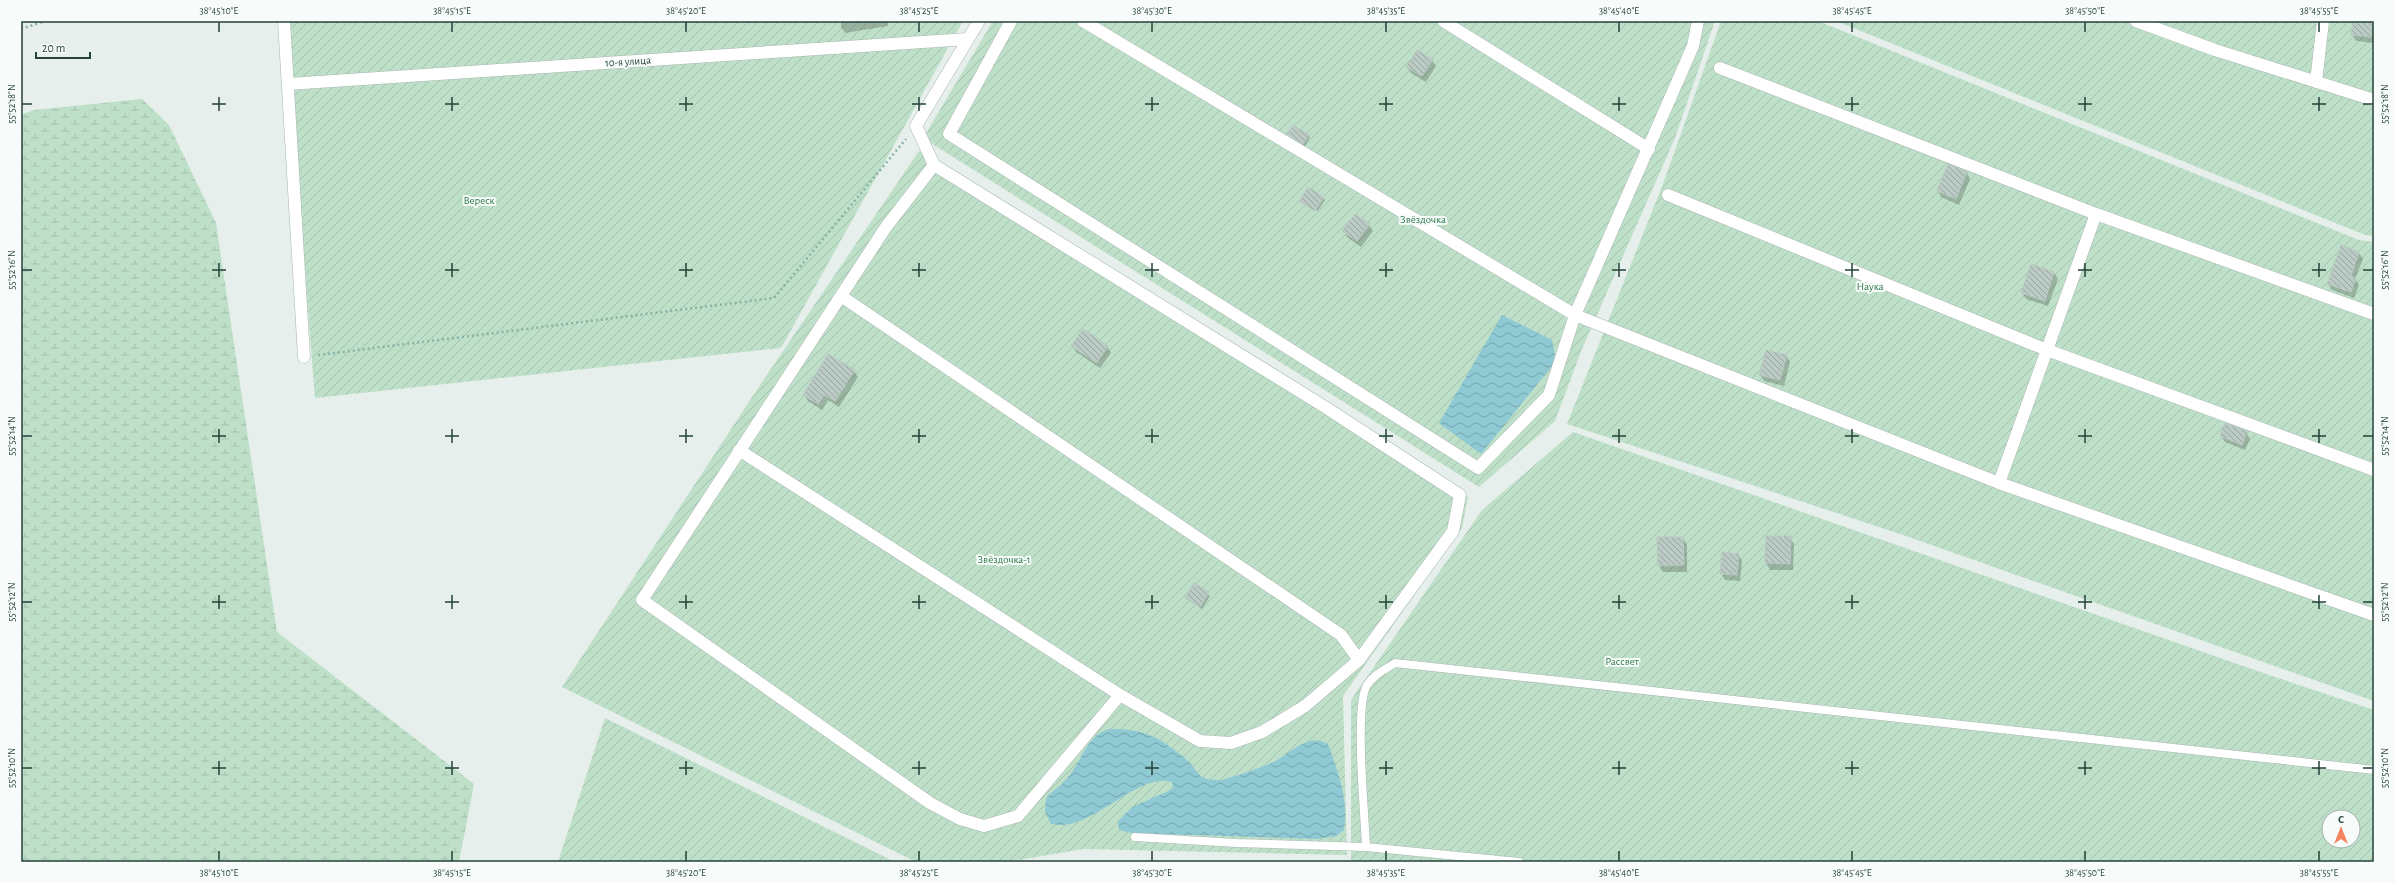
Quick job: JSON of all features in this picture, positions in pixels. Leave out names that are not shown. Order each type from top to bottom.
[{"type":"street","points":[[284,21],[304,357]]},
{"type":"street","points":[[739,450],[1120,695],[1200,741],[1231,743],[1262,732],[1305,706],[1359,660],[1454,531],[1460,495],[1298,391],[934,165],[916,126],[979,21]]},
{"type":"street","points":[[1011,21],[949,134],[1478,468],[1549,395],[1575,315],[1693,46],[1698,21]]},
{"type":"street","points":[[1083,21],[1575,315],[1999,483],[2374,615]]},
{"type":"street","points":[[1443,21],[1649,149]]},
{"type":"street","points":[[2136,21],[2215,50],[2374,100]]},
{"type":"street","points":[[2316,82],[2323,21]]},
{"type":"street","name":"10-я улица","points":[[288,84],[968,39]]},
{"type":"street","points":[[1720,68],[2096,214],[2374,314]]},
{"type":"street","points":[[934,165],[886,227],[642,600],[930,803],[960,819],[984,826],[1018,816],[1120,695]]},
{"type":"street","points":[[1668,195],[2047,350],[2374,470]]},
{"type":"street","points":[[1999,483],[2096,214]]},
{"type":"street","points":[[841,296],[1341,635],[1359,660]]},
{"type":"lane","points":[[1366,847],[1361,710],[1367,686],[1378,674],[1395,663],[2374,770]]},
{"type":"lane","points":[[1135,837],[1236,843],[1366,847],[1519,862]]},
{"type":"path","points":[[21,29],[45,21]]},
{"type":"path","points":[[304,357],[774,298],[818,247],[916,126]]},
{"type":"green space","name":"Вереск","points":[[285,21],[963,21],[781,348],[315,398]]},
{"type":"green space","name":"Звёздочка","points":[[993,21],[1715,21],[1675,138],[1582,349],[1555,421],[1479,487],[923,138]]},
{"type":"green space","name":"Наука","points":[[1721,21],[1818,21],[2359,240],[2374,242],[2374,701],[1906,536],[1567,424],[1663,184]]},
{"type":"green space","points":[[1836,21],[2374,21],[2374,236],[2365,235]]},
{"type":"green space","points":[[142,99],[169,125],[216,223],[277,632],[474,784],[459,862],[21,862],[21,115],[34,110]]},
{"type":"green space","name":"Звёздочка-1","points":[[919,151],[1468,497],[1462,528],[1343,696],[1347,855],[1083,849],[1007,862],[916,862],[562,687],[760,385]]},
{"type":"green space","name":"Рассвет","points":[[1573,432],[2266,674],[2374,710],[2374,862],[1351,862],[1351,700],[1482,510]]},
{"type":"green space","points":[[605,718],[895,862],[558,862]]},
{"type":"water","points":[[1502,315],[1552,340],[1556,361],[1481,454],[1439,423]]},
{"type":"water","points":[[1110,729],[1138,731],[1158,739],[1184,757],[1202,777],[1214,780],[1220,780],[1249,772],[1266,765],[1277,760],[1301,744],[1314,740],[1328,744],[1342,786],[1345,808],[1344,830],[1336,836],[1316,839],[1132,833],[1119,830],[1118,821],[1132,807],[1173,789],[1172,782],[1158,781],[1144,785],[1082,820],[1066,825],[1051,824],[1045,812],[1046,798],[1063,783],[1073,771],[1090,742],[1102,732]]},
{"type":"building","points":[[2353,21],[2373,21],[2371,37],[2351,35]]},
{"type":"building","points":[[1417,50],[1433,59],[1422,76],[1406,67]]},
{"type":"building","points":[[1293,125],[1309,135],[1303,144],[1287,134]]},
{"type":"building","points":[[1948,164],[1967,172],[1956,199],[1937,191]]},
{"type":"building","points":[[1308,187],[1324,197],[1315,211],[1299,201]]},
{"type":"building","points":[[1355,214],[1370,224],[1357,241],[1342,231]]},
{"type":"building","points":[[2341,245],[2359,252],[2351,276],[2356,278],[2351,292],[2327,284]]},
{"type":"building","points":[[2031,264],[2054,272],[2045,301],[2021,293]]},
{"type":"building","points":[[1083,329],[1108,346],[1097,363],[1071,346]]},
{"type":"building","points":[[1766,350],[1787,355],[1780,380],[1759,375]]},
{"type":"building","points":[[828,354],[855,370],[835,401],[824,395],[818,404],[803,395]]},
{"type":"building","points":[[2225,423],[2247,431],[2242,445],[2220,436]]},
{"type":"building","points":[[1766,536],[1791,536],[1790,564],[1765,563]]},
{"type":"building","points":[[1657,537],[1683,537],[1684,565],[1658,566]]},
{"type":"building","points":[[1722,552],[1739,554],[1737,575],[1720,574]]},
{"type":"building","points":[[1194,583],[1209,592],[1200,607],[1185,598]]}]
